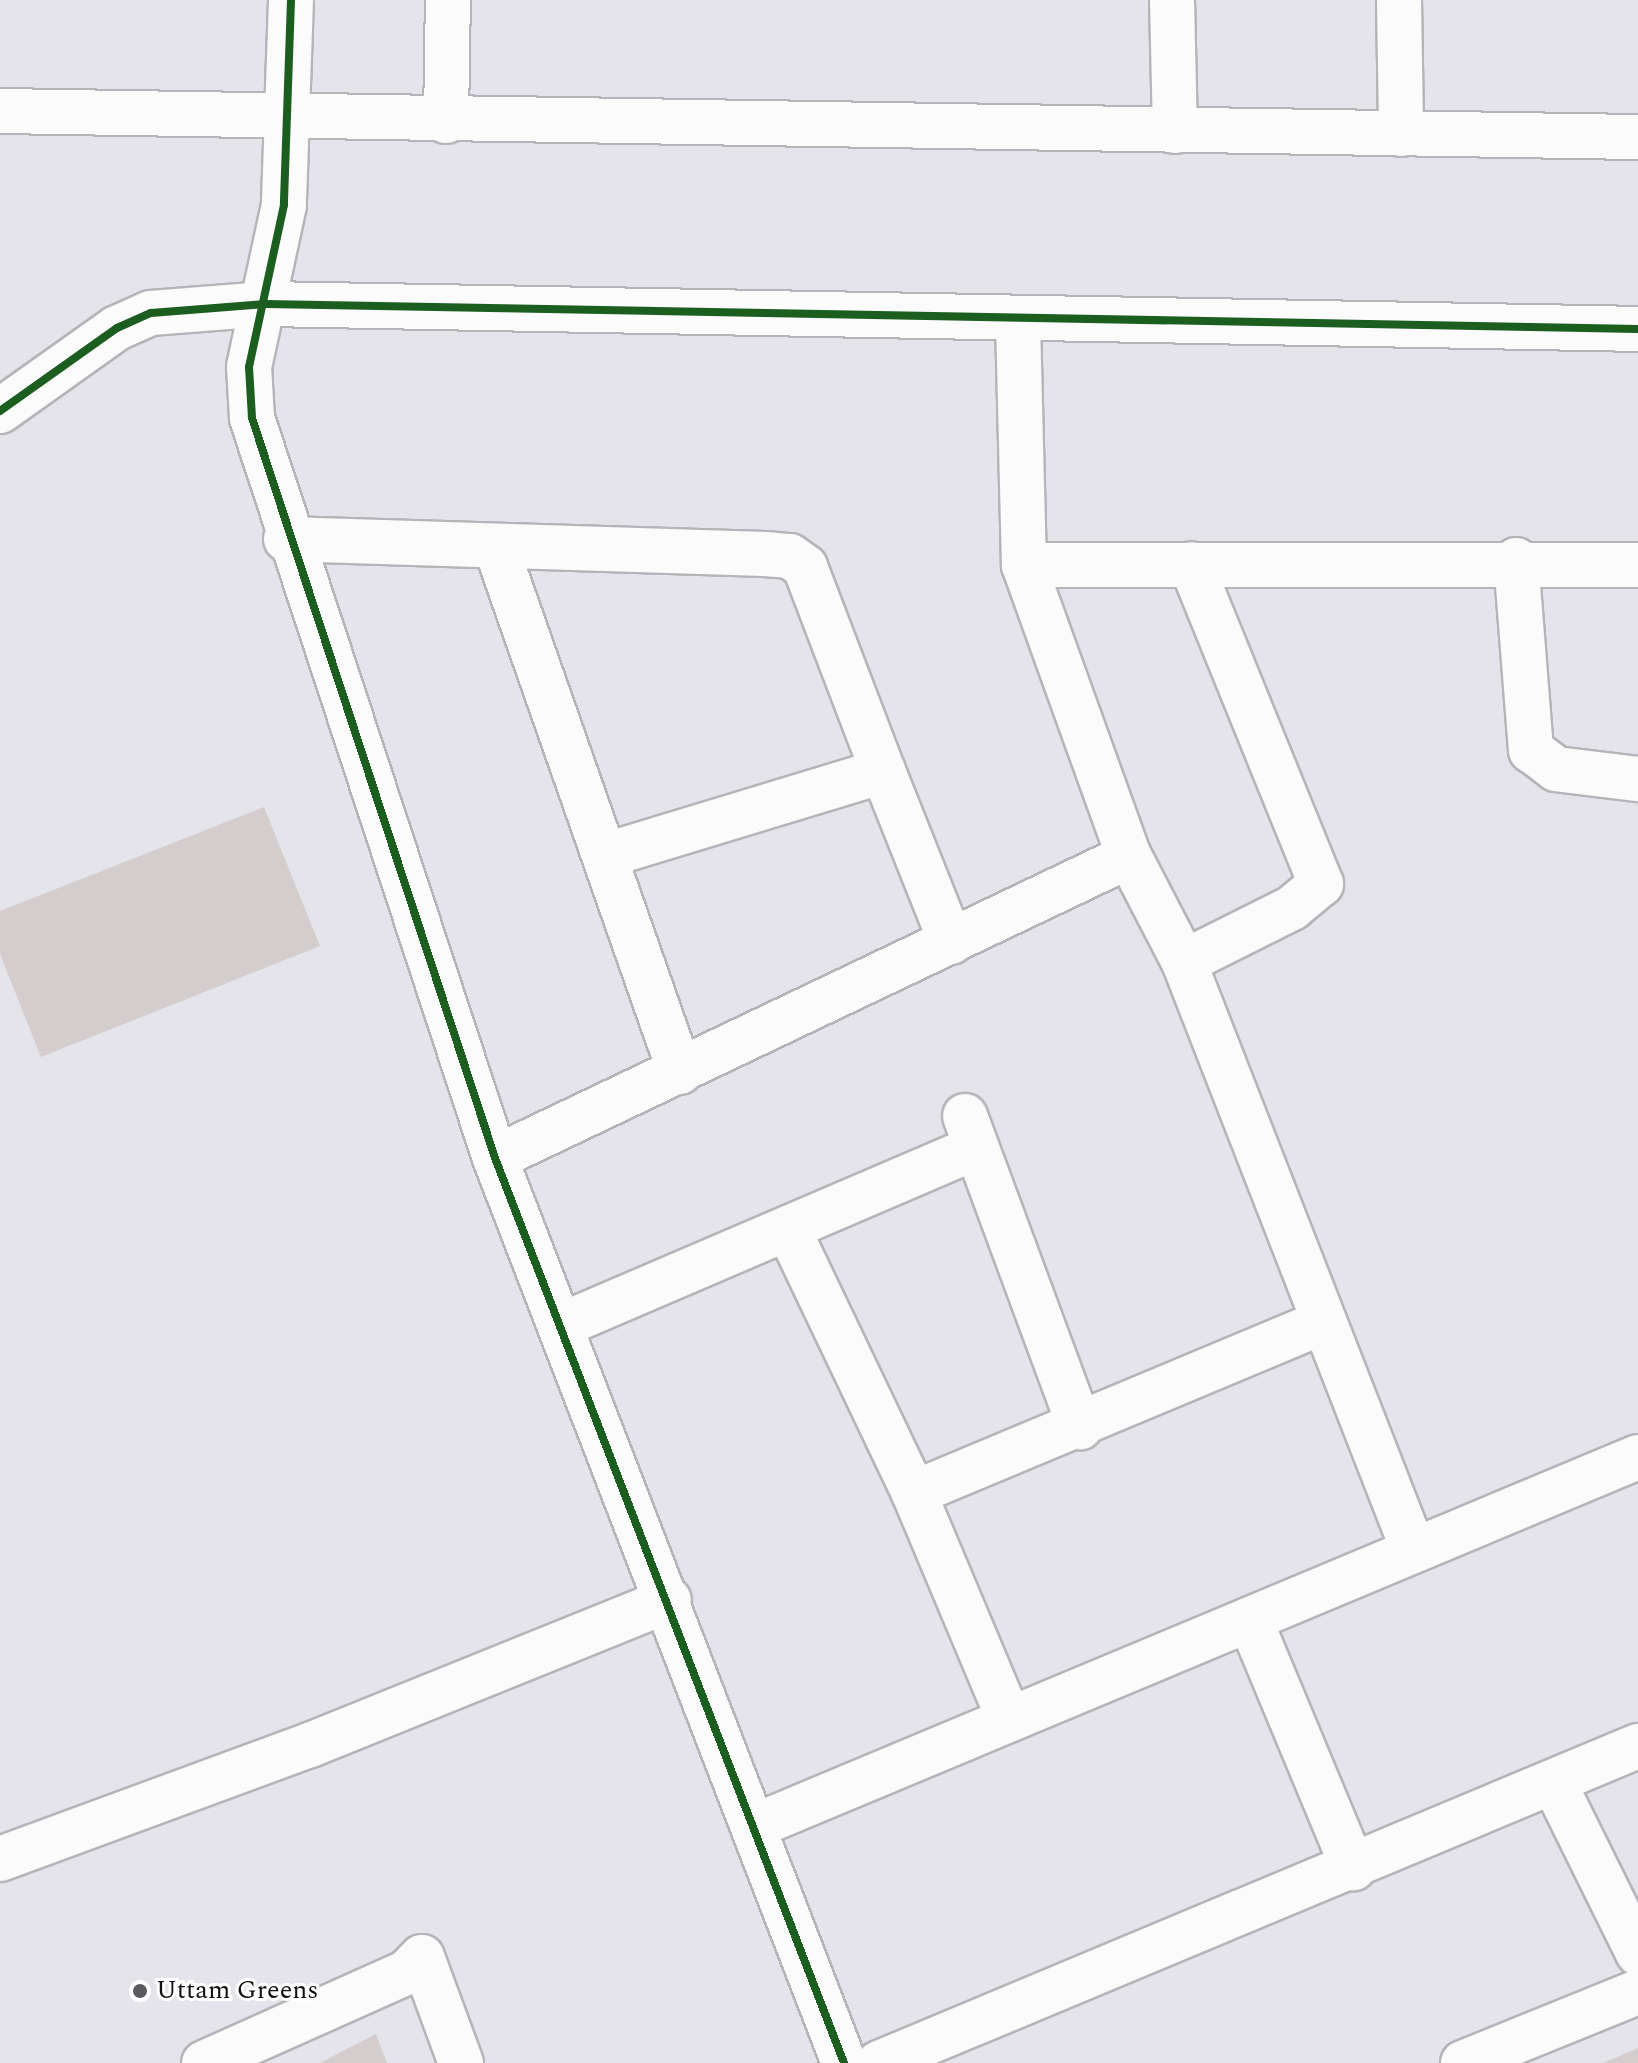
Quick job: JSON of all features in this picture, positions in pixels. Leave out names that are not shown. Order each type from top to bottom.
[{"type":"street","points":[[291,0],[292,118],[266,304],[249,367],[252,418],[286,539],[495,1158],[564,1324],[844,2063]]},
{"type":"street","points":[[446,121],[448,0]]},
{"type":"street","points":[[1172,0],[1175,131]]},
{"type":"street","points":[[1399,0],[1401,134]]},
{"type":"street","points":[[0,111],[446,121],[1638,137]]},
{"type":"street","points":[[0,411],[117,328],[151,313],[266,304],[1018,321],[1638,329]]},
{"type":"street","points":[[1018,321],[1024,565],[1129,856],[1184,962],[1320,1323],[1413,1549]]},
{"type":"street","points":[[286,539],[497,550],[790,556],[816,586],[883,771],[951,942]]},
{"type":"street","points":[[497,550],[607,855],[680,1072]]},
{"type":"street","points":[[1024,565],[1516,560],[1638,565]]},
{"type":"street","points":[[1516,560],[1531,750],[1556,769],[1638,779]]},
{"type":"street","points":[[1184,962],[1292,908],[1321,884],[1191,564]]},
{"type":"street","points":[[607,855],[883,771]]},
{"type":"street","points":[[495,1158],[1129,856]]},
{"type":"street","points":[[564,1324],[790,1233],[970,1132],[1080,1427]]},
{"type":"street","points":[[790,1233],[914,1493],[1008,1717]]},
{"type":"street","points":[[914,1493],[1080,1427],[1320,1323]]},
{"type":"street","points":[[755,1826],[1008,1717],[1250,1620],[1638,1457]]},
{"type":"street","points":[[0,1859],[310,1745],[669,1600]]},
{"type":"street","points":[[1250,1620],[1353,1868]]},
{"type":"street","points":[[879,2063],[1353,1868],[1638,1746]]},
{"type":"street","points":[[1554,1783],[1638,1953]]},
{"type":"street","points":[[204,2063],[407,1972],[422,1957],[461,2063]]},
{"type":"street","points":[[1463,2063],[1638,1992]]},
{"type":"building","points":[[264,807],[320,946],[41,1057],[0,954],[0,911]]},
{"type":"building","points":[[376,2034],[387,2063],[320,2063]]},
{"type":"building","points":[[1638,2048],[1638,2063],[1603,2063]]},
{"type":"cycle path","points":[[291,0],[284,205],[249,367],[252,418],[495,1158],[844,2063]]},
{"type":"cycle path","points":[[0,411],[117,328],[151,313],[266,304],[1638,329]]},
{"type":"place","name":"Uttam Greens","points":[[140,1991]]}]
